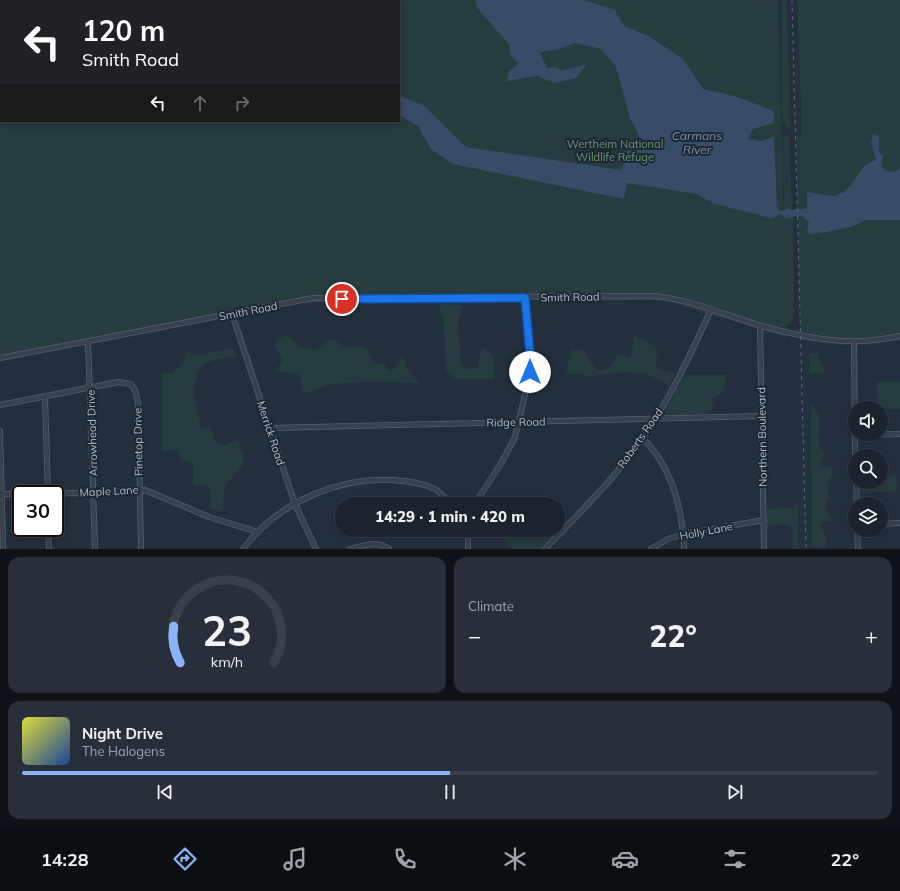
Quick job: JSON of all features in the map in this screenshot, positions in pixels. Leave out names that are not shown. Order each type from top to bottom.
[{"type":"street","name":"Smith Road","points":[[0,358],[313,298],[525,298],[653,296],[680,300],[760,325],[832,340],[854,342],[900,336]]},
{"type":"street","points":[[479,497],[503,460],[515,437],[530,372],[530,354],[525,298]]},
{"type":"street","name":"Roberts Road","points":[[545,549],[596,496],[643,438],[681,374],[711,310]]},
{"type":"street","name":"Merrick Road","points":[[232,314],[294,504],[316,549]]},
{"type":"street","name":"Northern Boulevard","points":[[760,325],[764,549]]},
{"type":"street","name":"Arrowhead Drive","points":[[88,341],[95,549]]},
{"type":"street","points":[[854,342],[855,401]]},
{"type":"street","name":"Pinetop Drive","points":[[90,387],[118,382],[131,384],[135,390],[138,402],[141,549]]},
{"type":"street","points":[[0,405],[90,387]]},
{"type":"street","points":[[44,396],[48,485]]},
{"type":"street","name":"Ridge Road","points":[[270,428],[762,416]]},
{"type":"street","points":[[0,431],[3,549]]},
{"type":"street","points":[[888,434],[900,434]]},
{"type":"street","points":[[643,438],[663,465],[672,484],[680,512],[684,534],[684,549]]},
{"type":"street","points":[[243,549],[272,519],[294,504],[312,495],[334,487],[356,482],[381,480],[409,482],[425,485],[436,490],[444,497]]},
{"type":"street","name":"Maple Lane","points":[[64,493],[145,490],[209,517],[258,532]]},
{"type":"street","name":"Maple Lane","points":[[1,494],[12,494]]},
{"type":"street","name":"Holly Lane","points":[[651,549],[668,539],[684,534],[764,520]]},
{"type":"street","points":[[888,524],[900,523]]},
{"type":"street","points":[[48,537],[49,549]]},
{"type":"street","points":[[468,537],[468,549]]},
{"type":"street","points":[[857,537],[858,549]]},
{"type":"street","points":[[350,549],[371,544],[386,546],[389,549]]},
{"type":"green space","name":"Wertheim National Wildlife Refuge","points":[[400,0],[778,0],[784,221],[784,218],[793,217],[794,309],[792,321],[789,325],[786,324],[786,337],[663,300],[643,299],[620,301],[539,300],[285,303],[135,333],[0,355],[0,122],[400,122]]},
{"type":"green space","points":[[782,0],[787,0],[790,131],[782,122]]},
{"type":"green space","points":[[797,0],[900,0],[900,337],[879,343],[850,345],[800,340],[796,135],[801,136],[801,106]]},
{"type":"green space","points":[[783,135],[789,137],[792,209],[784,209]]},
{"type":"green space","points":[[439,304],[462,305],[463,307],[458,320],[461,363],[466,369],[478,368],[482,346],[494,357],[494,379],[454,379],[446,371],[444,322]]},
{"type":"green space","points":[[287,335],[302,348],[316,350],[326,341],[335,340],[341,345],[352,347],[362,346],[367,349],[373,364],[384,364],[388,371],[393,370],[395,366],[398,365],[401,357],[404,360],[406,368],[420,383],[369,382],[328,384],[312,392],[303,393],[300,375],[276,371],[283,360],[275,346],[277,340]]},
{"type":"green space","points":[[634,336],[655,347],[657,351],[657,368],[675,373],[669,386],[650,375],[628,372],[589,376],[578,374],[566,375],[571,349],[584,351],[594,367],[601,371],[612,365],[617,354],[631,358]]},
{"type":"green space","points":[[231,348],[238,356],[205,363],[199,370],[193,390],[201,429],[210,425],[213,433],[213,439],[223,446],[238,440],[243,454],[243,464],[225,486],[222,511],[210,509],[211,499],[209,486],[193,485],[193,464],[181,460],[178,449],[162,451],[162,373],[172,374],[183,363],[187,352],[200,355]]},
{"type":"green space","points":[[819,352],[820,354],[818,359],[823,366],[825,373],[810,374],[809,354]]},
{"type":"green space","points":[[685,375],[726,375],[723,392],[713,399],[712,409],[705,414],[666,416],[666,409]]},
{"type":"green space","points":[[877,382],[900,382],[900,409],[888,409],[888,401],[877,401]]},
{"type":"green space","points":[[811,404],[817,412],[820,423],[819,444],[824,453],[820,465],[832,468],[833,472],[827,485],[829,497],[825,504],[826,510],[832,521],[823,522],[821,528],[826,536],[827,547],[812,548]]},
{"type":"green space","points":[[896,475],[897,491],[859,493],[859,489],[888,489],[888,476]]},
{"type":"green space","points":[[798,503],[799,549],[793,549],[792,528],[785,524],[767,527],[767,509],[792,508]]},
{"type":"green space","points":[[505,537],[552,538],[541,549],[512,549],[503,540]]},
{"type":"water","name":"Carmans River","points":[[475,0],[584,0],[615,10],[624,26],[647,35],[683,59],[703,89],[735,96],[774,111],[774,123],[753,129],[748,139],[762,141],[774,137],[777,207],[780,211],[783,211],[786,208],[795,211],[795,215],[792,218],[784,218],[782,214],[771,218],[715,204],[697,194],[627,183],[624,199],[453,164],[431,149],[418,126],[400,116],[400,96],[423,105],[466,147],[621,170],[628,151],[646,149],[630,118],[616,67],[601,49],[575,43],[560,49],[540,52],[547,68],[555,67],[562,71],[587,64],[576,78],[554,83],[537,76],[506,81],[510,70],[519,63],[511,56],[509,44],[478,9]]},
{"type":"water","points":[[873,134],[879,136],[879,152],[883,156],[881,167],[889,172],[896,171],[900,168],[900,220],[866,220],[850,227],[810,234],[807,231],[809,222],[802,216],[802,210],[807,208],[807,192],[835,196],[844,192],[864,166],[876,160],[871,143]]},
{"type":"waterway","name":"Carmans River","points":[[786,213],[803,213],[812,211]]},
{"type":"railway","points":[[792,0],[806,549]]},
{"type":"route","points":[[342,299],[525,298],[530,354],[530,372]]}]
